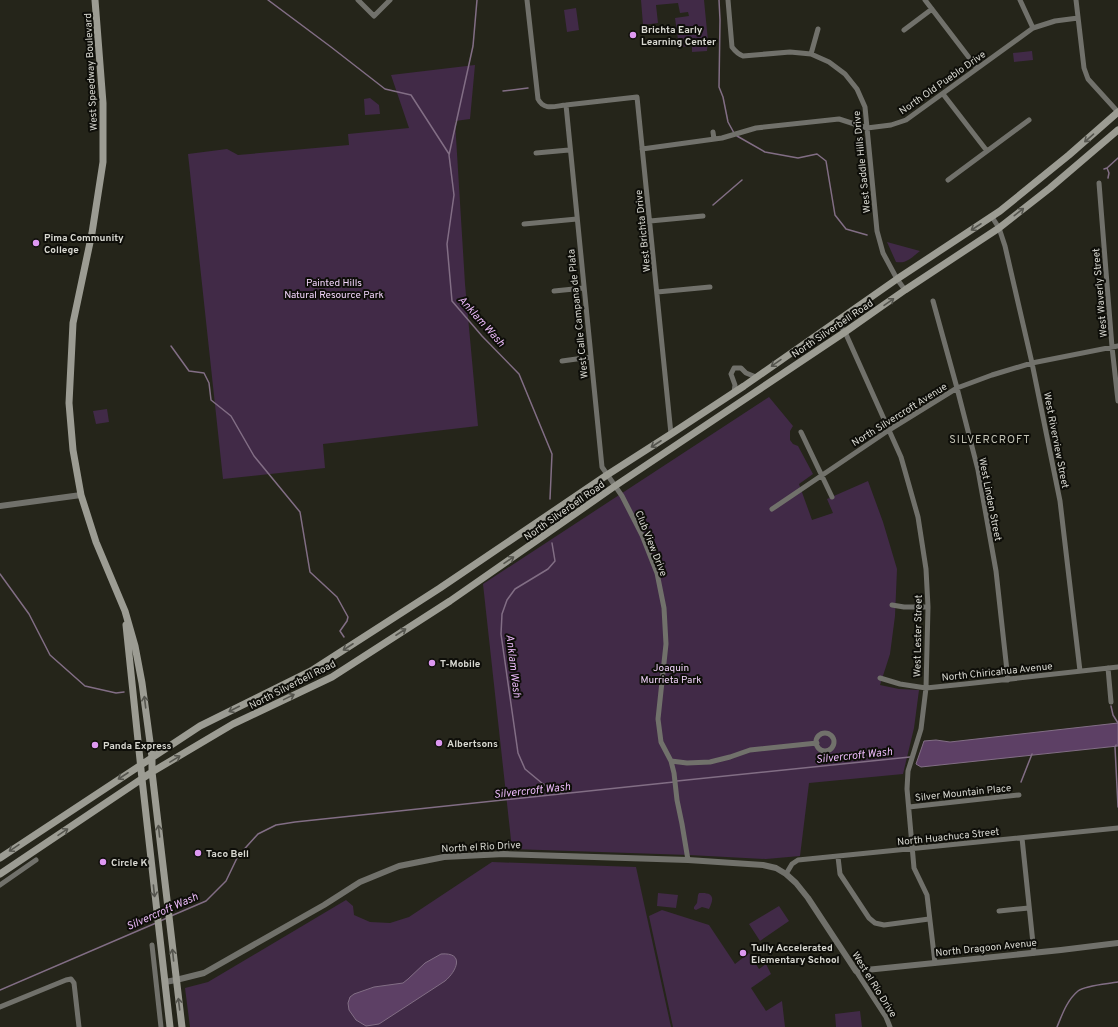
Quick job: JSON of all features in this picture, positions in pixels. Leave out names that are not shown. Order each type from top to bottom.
[{"type":"main road","name":"West Speedway Boulevard","points":[[95,0],[104,103],[103,162],[92,233],[73,323],[69,403],[81,495],[96,542],[125,611],[135,646],[141,678],[152,758],[152,772],[167,907],[182,1027]]},
{"type":"main road","name":"North Silverbell Road","points":[[0,858],[200,726],[311,671],[440,588],[607,475],[734,392],[836,321],[992,217],[1069,155],[1118,112]]},
{"type":"main road","name":"North Silverbell Road","points":[[0,874],[152,772],[234,724],[332,677],[450,601],[615,486],[999,228],[1050,188],[1118,130]]},
{"type":"main road","points":[[671,434],[677,445]]},
{"type":"main road","name":"West Speedway Boulevard","points":[[125,611],[129,666],[170,1027]]},
{"type":"main road","points":[[152,872],[163,870]]},
{"type":"street","points":[[358,0],[374,16],[390,0]]},
{"type":"street","points":[[527,0],[538,100],[540,104],[544,106],[566,105]]},
{"type":"street","name":"West Saddle Hills Drive","points":[[728,0],[732,47],[737,53],[742,56],[790,52],[811,54],[829,62],[845,74],[857,89],[864,107],[867,128],[877,231],[883,253],[897,280],[905,290]]},
{"type":"street","points":[[925,0],[978,68]]},
{"type":"street","points":[[1020,0],[1034,28]]},
{"type":"street","points":[[1076,0],[1084,68],[1088,79],[1118,112]]},
{"type":"street","points":[[904,30],[932,9]]},
{"type":"street","name":"North Old Pueblo Drive","points":[[642,149],[714,139],[756,128],[838,119],[867,128],[891,125],[906,120],[1034,28],[1055,21],[1078,18]]},
{"type":"street","points":[[811,54],[818,29]]},
{"type":"street","points":[[944,94],[987,151]]},
{"type":"street","name":"West Brichta Drive","points":[[566,105],[637,97],[671,434]]},
{"type":"street","name":"West Calle Campana de Plata","points":[[566,105],[602,467],[607,475]]},
{"type":"street","points":[[948,180],[1029,120]]},
{"type":"street","points":[[713,132],[714,139]]},
{"type":"street","points":[[536,153],[570,150]]},
{"type":"street","name":"West Waverly Street","points":[[1099,183],[1115,347],[1118,401]]},
{"type":"street","points":[[650,221],[703,216]]},
{"type":"street","name":"West Riverview Street","points":[[992,217],[999,228],[1005,246],[1032,363],[1060,501],[1080,671]]},
{"type":"street","points":[[524,224],[577,219]]},
{"type":"street","points":[[657,292],[710,287]]},
{"type":"street","points":[[554,291],[584,288]]},
{"type":"street","name":"West Linden Street","points":[[933,301],[958,388],[978,470],[996,571],[1008,680]]},
{"type":"street","name":"West Lester Street","points":[[836,321],[845,332],[901,457],[918,517],[926,569],[928,607],[926,688],[921,729],[908,771],[907,789],[914,868],[927,895],[935,963]]},
{"type":"street","name":"North Silvercroft Avenue","points":[[772,509],[889,430],[958,388],[992,375],[1032,363],[1115,347]]},
{"type":"street","points":[[562,361],[591,358]]},
{"type":"street","points":[[734,392],[735,385],[731,374],[734,368],[740,368],[746,373],[756,377]]},
{"type":"street","points":[[801,432],[832,497]]},
{"type":"street","name":"Club View Drive","points":[[607,475],[622,496],[642,535],[657,573],[664,608],[666,644],[658,719],[661,742],[671,761],[674,773],[677,800],[688,860]]},
{"type":"street","points":[[0,506],[81,495]]},
{"type":"street","points":[[892,605],[904,607],[928,607]]},
{"type":"street","name":"North Chiricahua Avenue","points":[[880,678],[900,684],[926,688],[1118,667]]},
{"type":"street","points":[[1108,668],[1112,702]]},
{"type":"street","points":[[671,761],[687,763],[710,762],[750,750],[817,743]]},
{"type":"street","name":"Silver Mountain Place","points":[[909,807],[1019,795]]},
{"type":"street","name":"North Huachuca Street","points":[[786,874],[792,864],[798,860],[1118,828]]},
{"type":"street","points":[[1022,838],[1034,953]]},
{"type":"street","name":"North el Rio Drive","points":[[156,983],[204,973],[324,905],[360,882],[399,866],[444,857],[504,854],[688,860],[764,865],[776,868],[786,874]]},
{"type":"street","points":[[838,857],[840,874],[875,923],[884,924],[929,920]]},
{"type":"street","points":[[0,885],[36,860]]},
{"type":"street","name":"West el Rio Drive","points":[[786,874],[796,883],[808,898],[886,1017],[890,1027]]},
{"type":"street","points":[[999,911],[1029,908]]},
{"type":"street","name":"North Dragoon Avenue","points":[[856,971],[1118,943]]},
{"type":"street","points":[[152,945],[161,1027]]},
{"type":"street","points":[[0,1007],[71,979],[74,983],[79,1027]]},
{"type":"green space","points":[[641,0],[704,0],[708,41],[707,51],[692,52],[692,46],[679,47],[675,18],[689,16],[688,12],[680,13],[678,3],[656,5],[658,23],[643,25]]},
{"type":"green space","points":[[576,8],[579,30],[567,32],[564,10]]},
{"type":"green space","points":[[1032,51],[1033,60],[1014,62],[1013,53]]},
{"type":"green space","name":"Painted Hills Natural Resource Park","points":[[475,65],[470,119],[455,121],[465,284],[478,426],[323,444],[325,468],[223,479],[188,154],[227,149],[238,155],[349,145],[348,134],[409,128],[391,75]]},
{"type":"green space","points":[[370,98],[379,105],[380,114],[365,115],[364,99]]},
{"type":"green space","points":[[887,242],[920,251],[906,261],[896,262]]},
{"type":"green space","name":"Joaquin Murrieta Park","points":[[769,397],[793,426],[790,431],[790,440],[793,444],[798,446],[813,474],[799,484],[812,520],[833,513],[827,499],[868,481],[883,522],[897,569],[895,616],[890,654],[880,685],[899,689],[919,690],[914,728],[903,774],[809,783],[800,856],[766,859],[512,849],[483,584]]},
{"type":"green space","points":[[107,409],[109,422],[96,424],[93,411]]},
{"type":"green space","points":[[492,862],[636,867],[671,1027],[190,1027],[185,988],[208,982],[346,900],[353,906],[354,915],[370,922],[390,923],[409,917]]},
{"type":"green space","points":[[658,893],[678,895],[676,908],[657,906]]},
{"type":"green space","points":[[699,893],[707,893],[712,896],[709,909],[702,907],[696,910],[694,909]]},
{"type":"green space","points":[[779,906],[789,921],[760,941],[749,924]]},
{"type":"green space","points":[[662,910],[709,925],[735,964],[749,953],[759,969],[766,964],[771,974],[751,988],[766,1011],[782,1001],[785,1027],[673,1027],[649,916]]},
{"type":"green space","points":[[860,1011],[862,1027],[836,1027],[835,1014]]},
{"type":"shaded area","points":[[1118,723],[1118,746],[921,767],[916,764],[924,741],[936,740],[950,742]]},
{"type":"shaded area","points":[[441,954],[449,954],[456,959],[455,968],[449,977],[379,1024],[366,1026],[356,1020],[349,1010],[348,1003],[350,997],[354,994],[374,987],[403,983],[425,963]]},
{"type":"waterway","points":[[268,0],[385,89],[411,95],[449,154]]},
{"type":"waterway","name":"Anklam Wash","points":[[477,0],[473,46],[449,155],[454,195],[447,244],[452,301],[482,336],[519,374],[552,454],[550,499]]},
{"type":"waterway","points":[[719,0],[719,87],[723,97],[728,122],[734,133]]},
{"type":"waterway","points":[[503,91],[528,88]]},
{"type":"waterway","points":[[737,136],[765,152],[798,158],[817,154],[826,161],[835,215],[846,229],[867,235]]},
{"type":"waterway","points":[[1104,169],[1118,158]]},
{"type":"waterway","points":[[1107,168],[1109,173],[1108,178]]},
{"type":"waterway","points":[[713,205],[742,180]]},
{"type":"waterway","points":[[171,346],[189,371],[204,373],[209,383],[211,400],[231,416],[254,456],[300,512],[310,572],[337,597],[348,617],[340,631],[344,637]]},
{"type":"waterway","name":"Anklam Wash","points":[[552,543],[555,561],[548,569],[515,589],[507,600],[502,614],[501,634],[518,753],[525,769],[543,784],[562,793]]},
{"type":"waterway","points":[[0,574],[29,614],[50,655],[85,686],[116,693],[124,692]]},
{"type":"waterway","points":[[1111,706],[1113,715],[1118,723]]},
{"type":"waterway","points":[[1116,745],[1118,807]]},
{"type":"waterway","points":[[1021,782],[1032,754]]},
{"type":"waterway","name":"Silvercroft Wash","points":[[677,781],[910,757]]},
{"type":"waterway","name":"Silvercroft Wash","points":[[171,916],[206,901],[226,881],[238,856],[258,834],[276,825],[674,782]]},
{"type":"waterway","name":"Silvercroft Wash","points":[[160,921],[167,918]]},
{"type":"waterway","name":"Silvercroft Wash","points":[[0,990],[156,923]]},
{"type":"waterway","points":[[1057,1027],[1068,1003],[1078,991],[1091,986],[1118,982]]},
{"type":"place","name":"Brichta Early Learning Center","points":[[633,35]]},
{"type":"place","name":"Pima Community College","points":[[36,243]]},
{"type":"place","name":"T-Mobile","points":[[432,663]]},
{"type":"place","name":"Albertsons","points":[[439,743]]},
{"type":"place","name":"Panda Express","points":[[95,745]]},
{"type":"place","name":"Taco Bell","points":[[198,853]]},
{"type":"place","name":"Circle K","points":[[103,862]]},
{"type":"place","name":"Tully Accelerated Elementary School","points":[[743,953]]},
{"type":"district","name":"SILVERCROFT","points":[[990,439]]}]
